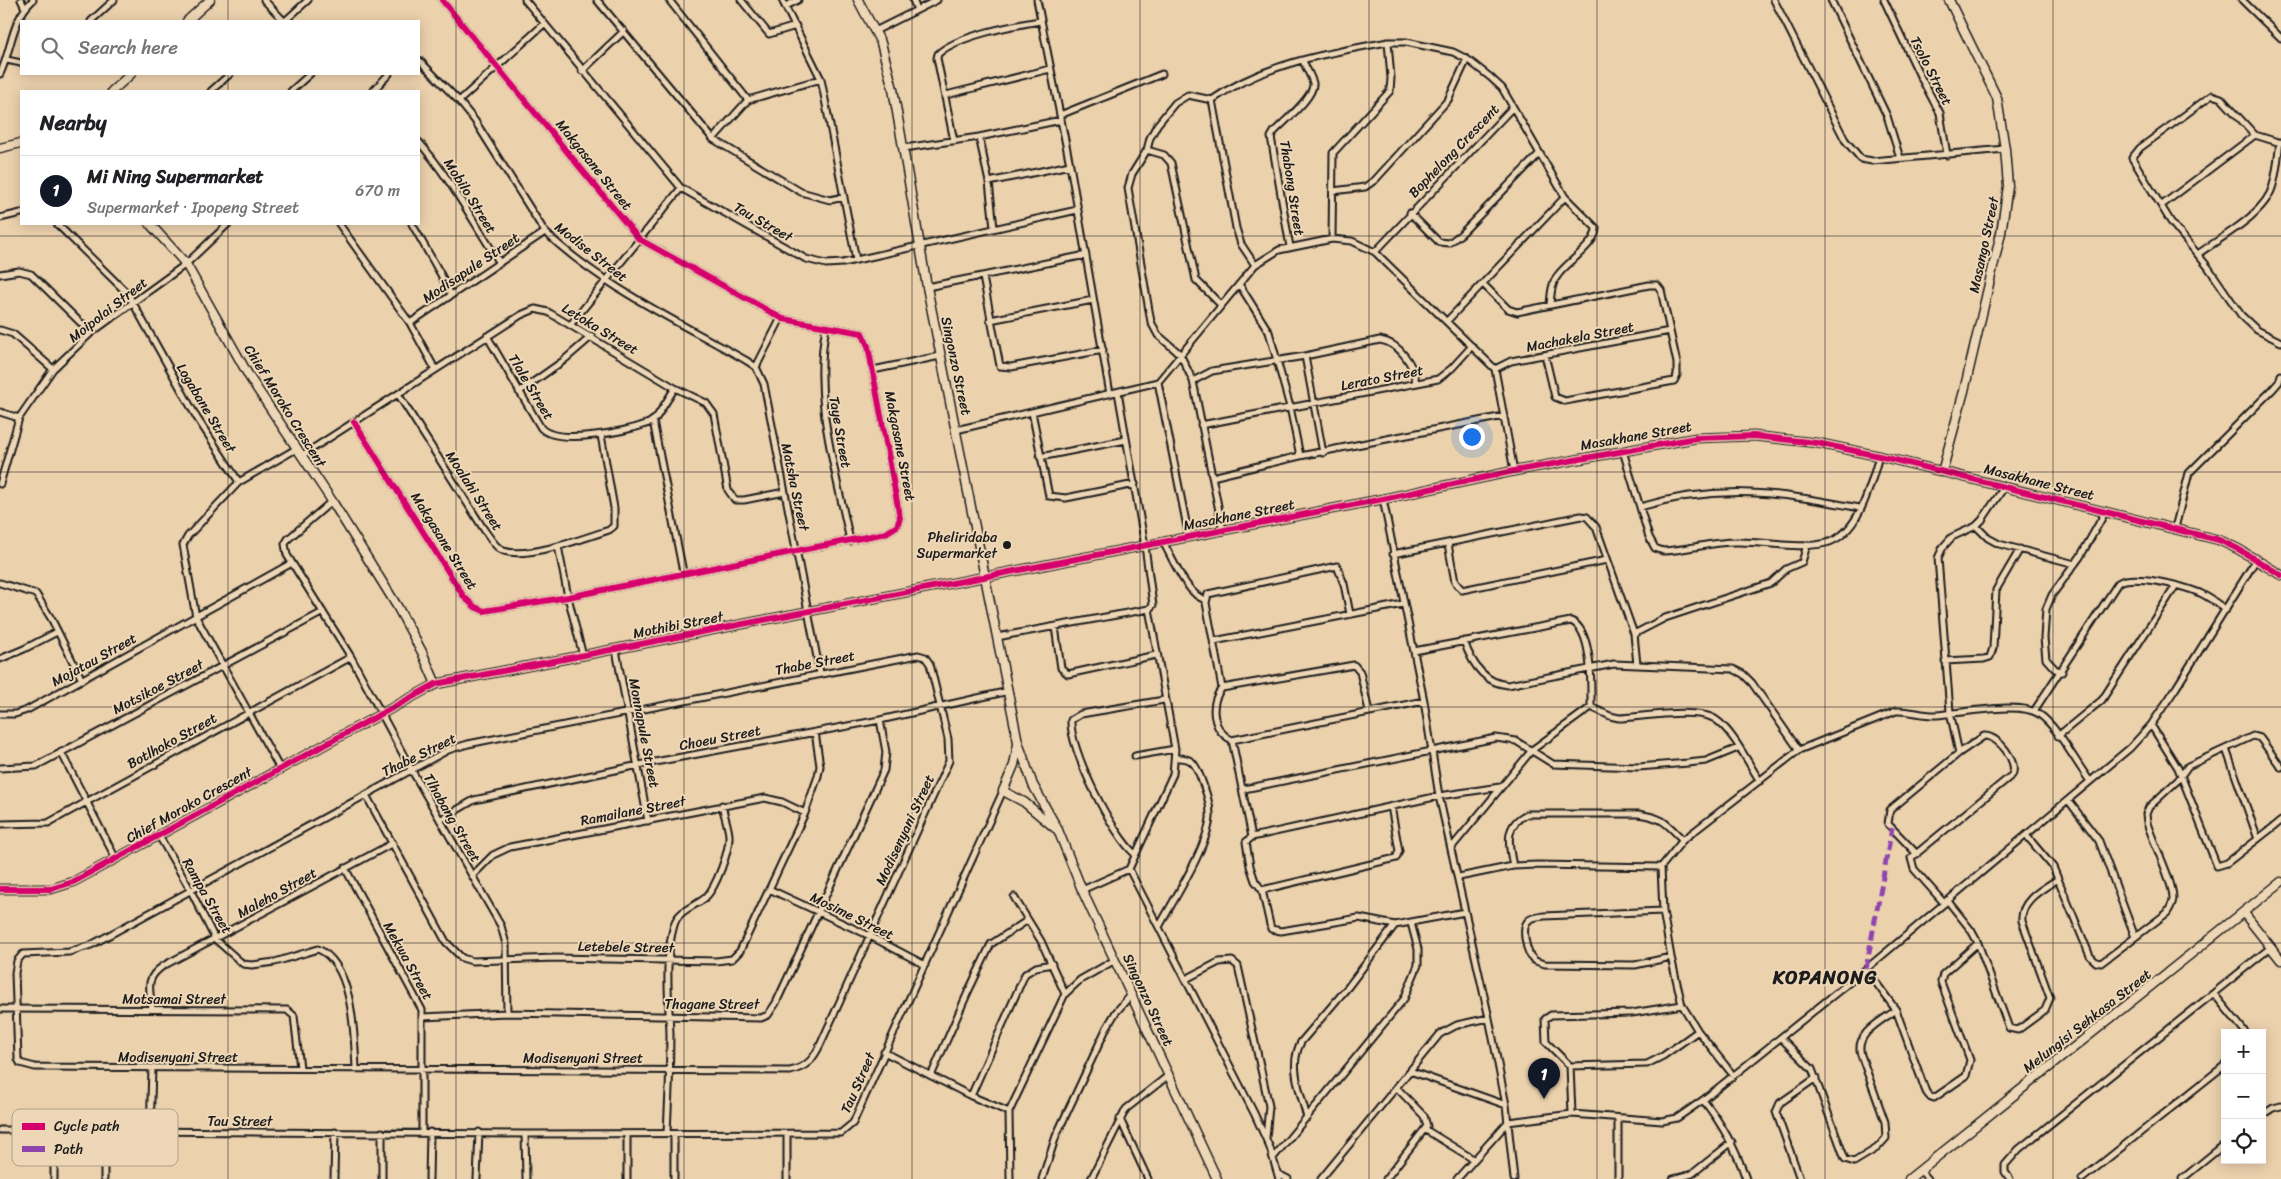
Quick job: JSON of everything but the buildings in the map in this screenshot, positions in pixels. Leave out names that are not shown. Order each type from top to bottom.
[{"type":"street","points":[[21,0],[25,8]]},
{"type":"street","points":[[0,74],[7,60],[13,33],[25,8],[33,0]]},
{"type":"street","points":[[93,20],[114,0]]},
{"type":"street","points":[[188,20],[210,0]]},
{"type":"street","points":[[264,0],[283,20]]},
{"type":"street","points":[[285,20],[308,0]]},
{"type":"street","name":"Makgasane Street","points":[[354,422],[469,604],[480,610],[491,610],[568,597],[683,572],[850,541],[886,533],[897,526],[900,518],[873,370],[868,346],[862,333],[780,318],[639,239],[442,0]]},
{"type":"street","name":"Tau Street","points":[[525,0],[681,188],[806,259],[826,264],[856,260],[1077,210]]},
{"type":"street","points":[[597,0],[713,139],[801,192],[830,200],[844,197]]},
{"type":"street","points":[[668,0],[748,100]]},
{"type":"street","points":[[741,0],[769,34],[796,26]]},
{"type":"street","points":[[782,0],[821,79],[856,260]]},
{"type":"street","points":[[786,6],[798,0]]},
{"type":"street","name":"Singonzo Street","points":[[858,0],[885,54],[904,148],[940,356],[986,576],[1018,742],[1033,785],[1058,830],[1082,890],[1217,1179]]},
{"type":"street","points":[[913,0],[917,10]]},
{"type":"street","points":[[875,32],[937,0]]},
{"type":"street","points":[[1037,0],[1070,165],[1110,394]]},
{"type":"street","points":[[1774,0],[1851,150],[1864,160],[2005,149]]},
{"type":"street","points":[[1831,0],[1888,116],[1900,158]]},
{"type":"street","name":"Tsolo Street","points":[[1884,0],[1940,113],[1947,154]]},
{"type":"street","name":"Masango Street","points":[[1942,472],[1964,391],[2001,233],[2006,211],[2008,186],[2005,149],[1997,98],[1949,0]]},
{"type":"street","points":[[2242,0],[2281,38]]},
{"type":"street","points":[[954,141],[937,58],[940,52],[989,31],[1040,21]]},
{"type":"street","points":[[460,101],[544,24]]},
{"type":"street","points":[[582,71],[624,31]]},
{"type":"street","points":[[1332,239],[1333,152],[1390,91],[1391,78],[1388,42]]},
{"type":"street","name":"Bophelong Crescent","points":[[1212,100],[1239,82],[1258,73],[1349,49],[1388,42],[1406,42],[1453,52],[1467,59],[1502,88],[1513,106],[1374,252]]},
{"type":"street","points":[[1333,191],[1365,187],[1375,180],[1448,100],[1467,59]]},
{"type":"street","points":[[7,60],[20,63]]},
{"type":"street","name":"Modise Street","points":[[420,61],[460,101],[490,143],[545,232],[606,282],[756,367]]},
{"type":"street","name":"Thabong Street","points":[[1290,247],[1271,138],[1274,132],[1309,97],[1313,84],[1303,61]]},
{"type":"street","points":[[946,95],[1050,69]]},
{"type":"street","points":[[904,148],[979,137],[1061,118],[1162,74]]},
{"type":"street","points":[[113,90],[130,75]]},
{"type":"street","points":[[212,90],[229,75]]},
{"type":"street","points":[[292,90],[309,75]]},
{"type":"street","points":[[374,90],[388,75]]},
{"type":"street","points":[[713,139],[748,100],[821,79]]},
{"type":"street","points":[[2198,254],[2254,213],[2266,201],[2273,185],[2280,142],[2255,135],[2221,98],[2214,94],[2140,148],[2132,158],[2133,163],[2180,235],[2198,254],[2247,323],[2281,342]]},
{"type":"street","points":[[1223,531],[1193,381],[1180,354],[1158,335],[1153,328],[1128,188],[1132,174],[1147,150],[1152,132],[1175,103],[1188,95],[1212,100],[1236,228],[1241,244],[1255,265]]},
{"type":"street","points":[[1513,106],[1564,197],[1595,226],[1596,234],[1558,275],[1553,283],[1550,305]]},
{"type":"street","points":[[2162,206],[2255,135]]},
{"type":"street","points":[[979,137],[989,182],[994,228]]},
{"type":"street","points":[[0,148],[20,143]]},
{"type":"street","name":"Mobilo Street","points":[[420,143],[446,174],[472,220],[500,263]]},
{"type":"street","points":[[1147,150],[1164,154],[1171,163],[1196,280],[1221,305]]},
{"type":"street","points":[[1410,213],[1439,242],[1449,243],[1539,154]]},
{"type":"street","points":[[989,182],[1070,165]]},
{"type":"street","points":[[571,324],[681,188]]},
{"type":"street","points":[[1447,321],[1564,197]]},
{"type":"street","points":[[0,218],[20,213]]},
{"type":"street","name":"Logabane Street","points":[[58,225],[120,286],[197,418],[239,482]]},
{"type":"street","name":"Chief Moroko Crescent","points":[[151,225],[186,264],[250,378],[300,456],[332,501],[397,606],[422,652],[436,684]]},
{"type":"street","name":"Moipolai Street","points":[[0,484],[19,418],[53,369],[91,333],[186,264],[227,225]]},
{"type":"street","points":[[340,225],[410,322],[435,369]]},
{"type":"street","points":[[413,225],[451,295]]},
{"type":"street","name":"Modisapule Street","points":[[410,322],[545,232]]},
{"type":"street","points":[[956,430],[1158,382],[1255,265],[1273,253],[1290,247],[1332,239],[1352,241],[1374,252],[1495,369],[1514,472]]},
{"type":"street","points":[[927,287],[1086,256]]},
{"type":"street","points":[[0,274],[19,271],[31,274],[91,333]]},
{"type":"street","points":[[983,277],[997,360],[1000,366],[1004,367],[1103,350]]},
{"type":"street","points":[[1240,284],[1265,324],[1290,407],[1300,456]]},
{"type":"street","points":[[1483,284],[1512,311],[1655,284],[1663,293],[1677,371],[1674,381],[1570,401],[1560,400],[1554,397],[1545,355]]},
{"type":"street","points":[[990,320],[1093,300]]},
{"type":"street","name":"Letoka Street","points":[[300,456],[487,336],[535,310],[548,312],[571,324],[675,388],[706,403],[712,410],[732,498],[744,500],[785,492]]},
{"type":"street","points":[[756,367],[780,318]]},
{"type":"street","name":"Taye Street","points":[[826,327],[821,364],[822,400],[850,541]]},
{"type":"street","points":[[0,330],[13,334],[53,369]]},
{"type":"street","name":"Machakela Street","points":[[1495,369],[1511,360],[1670,331]]},
{"type":"street","name":"Tlale Street","points":[[487,336],[519,392],[545,432],[551,434],[601,435],[631,429],[653,421]]},
{"type":"street","points":[[519,392],[563,361],[592,336]]},
{"type":"street","points":[[1193,381],[1212,370],[1305,356],[1374,340],[1384,341],[1400,351],[1414,372],[1416,383]]},
{"type":"street","name":"Lerato Street","points":[[1201,425],[1416,383],[1443,376],[1472,346]]},
{"type":"street","points":[[873,370],[940,356]]},
{"type":"street","points":[[1305,356],[1323,452]]},
{"type":"street","name":"Matsha Street","points":[[756,367],[764,384],[820,673]]},
{"type":"street","points":[[2175,528],[2189,472],[2280,382],[2281,375]]},
{"type":"street","points":[[1158,382],[1189,537]]},
{"type":"street","points":[[675,388],[653,421],[683,572]]},
{"type":"street","points":[[997,637],[1149,609],[1153,605],[1135,484],[1118,392]]},
{"type":"street","name":"Moalahi Street","points":[[398,394],[483,528],[498,547],[504,551],[515,552],[558,546],[609,530],[615,522],[607,459],[601,435]]},
{"type":"street","points":[[0,412],[19,418]]},
{"type":"street","points":[[1032,412],[1047,490],[1050,496],[1066,498],[1135,484]]},
{"type":"street","points":[[1212,477],[1300,456],[1504,416]]},
{"type":"street","name":"Masakhane Street","points":[[986,576],[1623,451],[1707,437],[1744,436],[1785,438],[1879,456],[2175,528],[2219,540],[2281,575]]},
{"type":"street","points":[[1040,457],[1126,440]]},
{"type":"street","points":[[280,769],[196,617],[184,543],[239,482],[296,449]]},
{"type":"street","points":[[1623,451],[1649,538],[1658,550],[1673,551],[1736,542],[1807,545],[1827,543],[1839,538],[1851,526],[1860,508],[1879,456]]},
{"type":"street","points":[[1959,753],[1950,712],[1938,558],[1943,547],[1952,538],[1976,526],[2005,486]]},
{"type":"street","points":[[1640,507],[1675,497],[1715,492],[1779,493],[1860,508]]},
{"type":"street","points":[[1383,499],[1424,701],[1439,796],[1459,877],[1506,1104],[1514,1179]]},
{"type":"street","name":"Tlhabang Street","points":[[332,501],[288,539],[285,548],[290,564],[351,657],[410,769],[503,932],[506,960],[507,1013]]},
{"type":"street","points":[[2062,672],[2055,669],[2046,659],[2044,617],[2052,595],[2075,564],[2106,512]]},
{"type":"street","points":[[1393,554],[1584,516],[1596,527],[1634,634],[1637,665]]},
{"type":"street","points":[[1976,526],[1993,541],[2075,564]]},
{"type":"street","points":[[1163,542],[1189,589],[1199,598],[1206,600]]},
{"type":"street","points":[[1448,544],[1456,586],[1462,590],[1607,560]]},
{"type":"street","points":[[1634,634],[1665,618],[1771,583],[1786,569],[1802,562],[1807,545]]},
{"type":"street","points":[[558,546],[568,597],[583,656]]},
{"type":"street","points":[[1945,661],[1984,659],[1990,656],[1993,648],[1996,590],[2020,549]]},
{"type":"street","points":[[1457,1179],[1508,1122],[1572,1114],[1618,1119],[1670,1120],[1703,1100],[1732,1074],[1866,969],[2130,748],[2151,725],[2226,610],[2256,560]]},
{"type":"street","name":"Mojatau Street","points":[[0,714],[22,712],[290,564]]},
{"type":"street","points":[[1252,837],[1244,789],[1232,740],[1226,736],[1216,722],[1216,698],[1222,688],[1206,600],[1208,594],[1336,566],[1344,584],[1350,614]]},
{"type":"street","name":"Mothibi Street","points":[[381,713],[436,684],[986,576]]},
{"type":"street","points":[[2034,711],[2062,672],[2118,583],[2132,578],[2199,592],[2226,610]]},
{"type":"street","points":[[0,583],[36,594],[82,680]]},
{"type":"street","points":[[2058,736],[2102,700],[2175,587]]},
{"type":"street","points":[[1214,641],[1403,604]]},
{"type":"street","points":[[1082,890],[1129,869],[1173,774],[1176,758],[1175,750],[1164,700],[1149,609]]},
{"type":"street","name":"Motsikoe Street","points":[[0,768],[33,767],[323,612]]},
{"type":"street","points":[[1414,651],[1571,621],[1578,625],[1585,639],[1590,669],[1591,707]]},
{"type":"street","points":[[1055,626],[1061,668],[1068,674],[1156,655]]},
{"type":"street","points":[[0,659],[24,650],[57,632]]},
{"type":"street","points":[[1464,641],[1476,668],[1492,680],[1503,685],[1515,685],[1614,664],[1713,667],[1738,671],[1752,683],[1799,750]]},
{"type":"street","name":"Monnapule Street","points":[[616,650],[648,821]]},
{"type":"street","name":"Thabe Street","points":[[15,1010],[15,965],[23,954],[69,952],[91,946],[190,889],[366,795],[410,769],[455,747],[918,655],[925,657],[930,664],[939,706]]},
{"type":"street","name":"Botlhoko Street","points":[[0,824],[44,824],[351,657]]},
{"type":"street","points":[[1222,688],[1354,665],[1360,672],[1369,711]]},
{"type":"street","name":"Choeu Street","points":[[440,820],[474,800],[639,765],[880,720],[1009,691]]},
{"type":"street","points":[[1135,854],[1123,841],[1081,763],[1071,730],[1071,720],[1081,714],[1164,700]]},
{"type":"street","points":[[1232,740],[1424,701]]},
{"type":"street","name":"Modisenyani Street","points":[[15,1010],[16,1054],[20,1063],[35,1067],[790,1071],[808,1064],[822,1042],[901,864],[949,762],[948,739],[939,706]]},
{"type":"street","points":[[1591,707],[1619,718],[1693,714],[1709,716],[1720,723],[1760,781]]},
{"type":"street","points":[[1452,847],[1532,750],[1591,707]]},
{"type":"street","points":[[1732,1074],[1698,1031],[1682,1005],[1670,958],[1663,911],[1661,867],[1683,840],[1799,750],[1896,712],[1913,711],[1938,715],[1950,712],[2009,708],[2034,711],[2041,715],[2058,736],[2090,781]]},
{"type":"street","name":"Chief Moroko Crescent","points":[[0,889],[43,889],[65,886],[381,713]]},
{"type":"street","name":"Thagane Street","points":[[424,1017],[507,1013],[761,1018],[768,1015],[776,1003],[886,764],[886,752],[880,720]]},
{"type":"street","points":[[2151,725],[2168,749],[2181,775],[2216,866],[2227,864],[2281,822]]},
{"type":"street","name":"Letebele Street","points":[[366,795],[446,942],[462,958],[472,961],[669,959],[716,961],[736,957],[805,813],[819,770],[815,732]]},
{"type":"street","points":[[1917,854],[1888,824],[1890,810],[1959,753],[1988,735],[1995,740],[2012,761],[2014,772],[1917,854],[1911,858],[1912,866],[1971,930],[1978,943],[2009,1028],[2014,1031],[2021,1029],[2045,1010],[2049,1004],[2050,998],[2022,921],[2022,911],[2031,900],[2058,879]]},
{"type":"street","points":[[2026,835],[2053,867],[2085,946],[2096,962],[2102,962],[2167,913],[2172,904],[2172,890],[2150,832],[2146,814],[2149,807],[2188,766],[2257,736],[2281,767]]},
{"type":"street","points":[[1244,789],[1496,738],[1511,740],[1532,750],[1544,761],[1553,764],[1638,767],[1706,761],[1738,748]]},
{"type":"street","name":"Singonzo Street","points":[[1018,742],[1016,760],[1003,791],[1024,802],[1058,830]]},
{"type":"street","points":[[2226,749],[2258,839]]},
{"type":"street","points":[[1135,756],[1175,750]]},
{"type":"street","points":[[61,752],[116,859]]},
{"type":"street","points":[[1159,927],[1201,846],[1210,817],[1209,805],[1195,764],[1189,759],[1176,758]]},
{"type":"street","points":[[1465,912],[1395,925],[1359,918],[1277,931],[1270,926],[1262,890],[1255,881],[1247,857],[1246,842],[1252,837],[1391,806],[1439,796],[1500,787]]},
{"type":"street","name":"Tau Street","points":[[178,1132],[836,1134],[845,1131],[853,1123],[1003,791]]},
{"type":"street","name":"Ramailane Street","points":[[472,875],[493,855],[510,847],[722,805],[774,798],[805,813]]},
{"type":"street","points":[[2068,800],[2098,841],[2136,937]]},
{"type":"street","points":[[666,1134],[670,1070],[669,959],[675,922],[681,913],[707,896],[727,851],[729,834],[722,805]]},
{"type":"street","points":[[1262,890],[1396,858],[1399,850],[1391,806]]},
{"type":"street","points":[[1513,866],[1509,833],[1516,822],[1527,814],[1638,814],[1656,816],[1664,821],[1683,840]]},
{"type":"street","name":"Rampa Street","points":[[159,836],[216,939],[234,957],[248,965],[275,962],[318,949],[326,952],[337,969],[350,999],[356,1068]]},
{"type":"street","name":"Maleho Street","points":[[152,1009],[149,986],[151,976],[163,966],[393,843]]},
{"type":"street","points":[[1459,877],[1513,866],[1537,864],[1661,867]]},
{"type":"street","name":"Mekwa Street","points":[[345,868],[419,1004],[424,1017],[422,1132]]},
{"type":"street","points":[[1129,869],[1266,1138],[1278,1177],[1288,1179]]},
{"type":"street","name":"Melungisi Sehkasa Street","points":[[1909,1179],[2281,882]]},
{"type":"street","name":"Mosime Street","points":[[769,889],[870,936],[925,965]]},
{"type":"street","points":[[1014,897],[1052,964],[1065,994]]},
{"type":"street","points":[[1663,911],[1544,916],[1531,918],[1527,921],[1525,930],[1530,954],[1535,960],[1545,964],[1635,965],[1670,958]]},
{"type":"street","points":[[2243,912],[2281,960]]},
{"type":"street","points":[[932,1076],[991,944],[1028,920]]},
{"type":"street","points":[[1273,1158],[1308,1118],[1404,999],[1418,965],[1418,949],[1412,923]]},
{"type":"street","points":[[1308,1118],[1296,1076],[1296,1051],[1387,938],[1395,925]]},
{"type":"street","points":[[1866,969],[1896,1010],[1926,1092],[1934,1098],[1966,1076],[1969,1070],[1970,1060],[1941,982],[1943,974],[1978,943]]},
{"type":"street","points":[[2010,1179],[2005,1172],[2005,1165],[2019,1149],[2270,948]]},
{"type":"street","points":[[1010,1179],[1009,1112],[1065,994],[1080,980],[1115,960]]},
{"type":"street","points":[[1186,979],[1219,962],[1232,961],[1238,966],[1269,1106],[1266,1138]]},
{"type":"street","points":[[971,1096],[1025,974],[1036,967],[1052,964]]},
{"type":"street","points":[[1042,1179],[1056,1136],[1110,1022],[1131,994]]},
{"type":"street","points":[[2214,994],[2243,1029]]},
{"type":"street","points":[[1682,1005],[1632,1013],[1547,1016],[1544,1024],[1546,1042],[1570,1066],[1647,1064],[1698,1031]]},
{"type":"street","name":"Motsamai Street","points":[[0,1009],[290,1011],[294,1016],[300,1068]]},
{"type":"street","points":[[1780,1038],[1810,1066],[1845,1159],[1850,1162],[1858,1161],[1882,1143],[1886,1132],[1859,1050],[1860,1043],[1869,1030],[1896,1010]]},
{"type":"street","points":[[1321,1179],[1397,1088],[1429,1046],[1446,1030],[1489,1018]]},
{"type":"street","points":[[884,1052],[971,1096],[1009,1112]]},
{"type":"street","points":[[1570,1066],[1572,1114]]},
{"type":"street","points":[[151,1109],[152,1068]]},
{"type":"street","points":[[2082,1179],[2221,1068]]},
{"type":"street","points":[[1410,1071],[1506,1104]]},
{"type":"street","points":[[1091,1179],[1120,1119],[1133,1101],[1168,1075]]},
{"type":"street","points":[[1800,1179],[1776,1112],[1780,1103],[1816,1078]]},
{"type":"street","points":[[1386,1179],[1426,1130],[1427,1119],[1397,1088]]},
{"type":"street","points":[[1703,1100],[1732,1142],[1746,1179]]},
{"type":"street","points":[[2266,1112],[2281,1106]]},
{"type":"street","points":[[1120,1119],[1148,1179]]},
{"type":"street","points":[[1618,1119],[1618,1179]]},
{"type":"street","points":[[1426,1130],[1473,1160]]},
{"type":"street","points":[[334,1179],[335,1132]]},
{"type":"street","points":[[382,1132],[382,1179]]},
{"type":"street","points":[[429,1179],[430,1132]]},
{"type":"street","points":[[477,1179],[479,1132]]},
{"type":"street","points":[[525,1134],[526,1179]]},
{"type":"street","points":[[627,1134],[627,1179]]},
{"type":"street","points":[[674,1134],[674,1179]]},
{"type":"street","points":[[787,1134],[787,1179]]},
{"type":"street","points":[[1673,1179],[1693,1176],[1732,1142]]},
{"type":"street","points":[[2182,1179],[2221,1147]]},
{"type":"street","points":[[54,1166],[54,1179]]},
{"type":"street","points":[[104,1166],[104,1179]]},
{"type":"street","points":[[1920,1170],[1928,1179]]},
{"type":"marked path","points":[[1866,969],[1892,828]]},
{"type":"cycle path","points":[[354,422],[464,597],[475,607],[484,611],[568,597],[886,533],[897,526],[900,518],[868,346],[862,333],[783,319],[639,239],[442,0]]},
{"type":"cycle path","points":[[0,889],[51,889],[73,882],[436,684],[1383,499],[1514,471],[1696,438],[1754,436],[1817,443],[1879,456],[2219,540],[2238,549],[2281,575]]},
{"type":"place","name":"Pheliridaba Supermarket","points":[[1007,545]]},
{"type":"place","name":"Mi Ning Supermarket","points":[[1544,1099]]},
{"type":"district","name":"KOPANONG","points":[[1825,977]]}]
